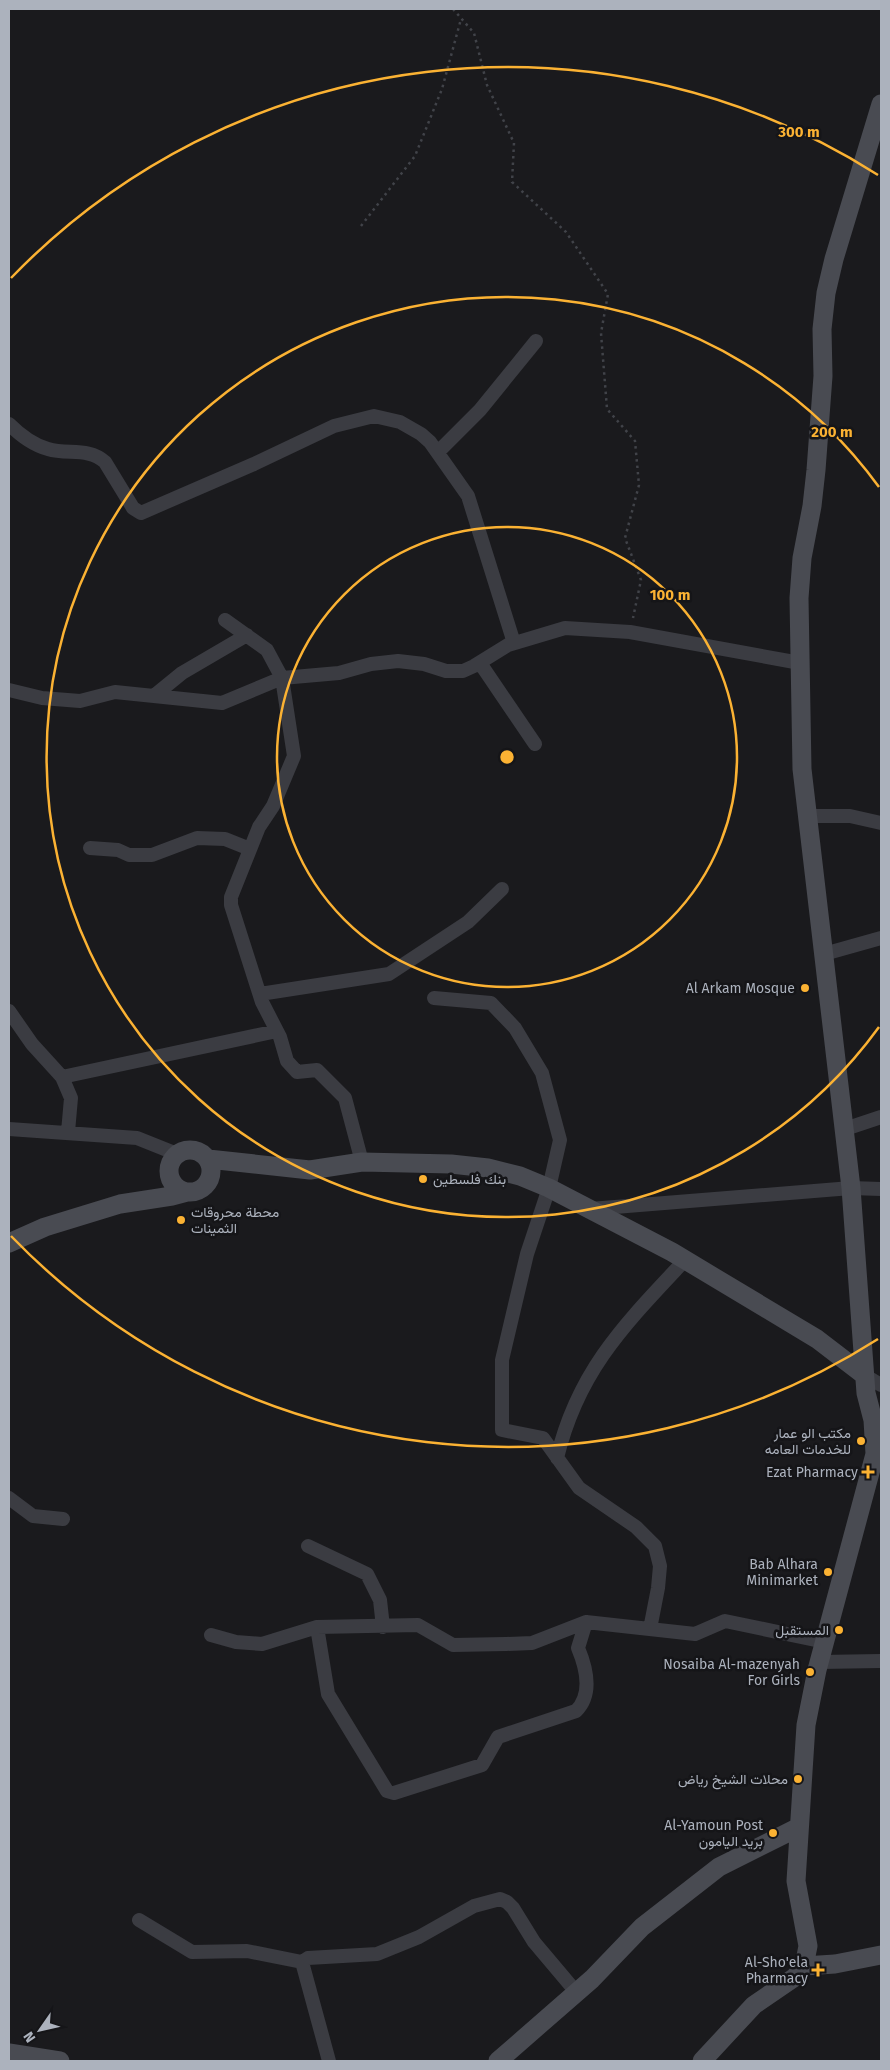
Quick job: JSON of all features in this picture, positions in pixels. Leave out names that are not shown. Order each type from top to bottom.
[{"type":"street","points":[[702,2061],[754,2005],[795,1977],[804,1966],[808,1946],[796,1882],[806,1725],[825,1642],[874,1462],[874,1428],[864,1375],[845,1129],[802,769],[799,598],[800,568],[816,476],[823,376],[822,334],[826,293],[834,259],[881,104]]},
{"type":"street","points":[[438,452],[480,410],[536,341]]},
{"type":"street","points":[[9,424],[18,433],[38,446],[59,452],[82,452],[98,456],[105,462],[133,508],[142,513],[254,464],[334,426],[374,416],[388,418],[411,427],[421,434],[438,452],[468,496],[514,643]]},
{"type":"street","points":[[225,620],[267,650],[282,678],[294,756],[273,806],[259,827],[231,897],[231,905],[260,994],[277,1031],[287,1061],[297,1072],[317,1070],[345,1098],[362,1162]]},
{"type":"street","points":[[9,690],[42,698],[80,701],[115,692],[222,703],[282,678],[339,672],[385,662],[412,662],[446,671],[463,671],[514,643],[565,628],[630,632],[800,663]]},
{"type":"street","points":[[154,695],[182,673],[247,635]]},
{"type":"street","points":[[480,663],[535,744]]},
{"type":"street","points":[[808,816],[850,816],[881,823]]},
{"type":"street","points":[[90,848],[118,850],[129,855],[152,855],[198,838],[225,839],[250,849]]},
{"type":"street","points":[[260,994],[389,974],[468,922],[502,889]]},
{"type":"street","points":[[824,954],[881,938]]},
{"type":"street","points":[[434,998],[491,1003],[515,1028],[542,1073],[560,1140],[549,1188],[527,1254],[502,1360],[502,1430],[543,1438],[579,1488],[636,1526],[655,1546],[660,1566],[650,1629]]},
{"type":"street","points":[[9,1011],[32,1044],[62,1077],[71,1098],[68,1132]]},
{"type":"street","points":[[62,1077],[277,1031]]},
{"type":"street","points":[[845,1129],[881,1118]]},
{"type":"street","points":[[9,1129],[137,1138],[177,1154],[190,1150],[203,1154],[211,1166],[210,1180],[200,1190],[120,1204],[45,1227],[9,1243]]},
{"type":"street","points":[[177,1154],[170,1166],[171,1179],[180,1190],[187,1192]]},
{"type":"street","points":[[208,1160],[310,1170],[362,1162],[445,1164],[480,1167],[512,1174],[549,1188],[685,1260],[817,1339],[864,1375],[881,1385]]},
{"type":"street","points":[[590,1209],[851,1188],[881,1189]]},
{"type":"street","points":[[557,1458],[573,1408],[597,1362],[624,1326],[685,1260]]},
{"type":"street","points":[[9,1498],[33,1516],[63,1519]]},
{"type":"street","points":[[308,1546],[367,1574],[380,1600],[383,1627]]},
{"type":"street","points":[[211,1635],[236,1642],[262,1644],[317,1627],[418,1625],[453,1645],[506,1644],[532,1643],[586,1622],[696,1634],[725,1621],[825,1642]]},
{"type":"street","points":[[317,1627],[328,1694],[387,1790],[394,1793],[482,1765],[498,1736],[576,1711],[587,1690],[584,1662],[578,1648],[586,1622]]},
{"type":"street","points":[[820,1662],[881,1662]]},
{"type":"street","points":[[498,2061],[577,1993],[642,1927],[719,1867],[799,1827]]},
{"type":"street","points":[[139,1920],[192,1952],[247,1951],[302,1962],[308,1958],[377,1954],[419,1937],[474,1906],[500,1899],[507,1902],[513,1908],[534,1942],[577,1993]]},
{"type":"street","points":[[804,1966],[835,1964],[881,1955]]},
{"type":"street","points":[[302,1962],[329,2061]]},
{"type":"street","points":[[21,2056],[60,2061]]},
{"type":"path","points":[[453,9],[474,33],[487,85],[514,143],[512,182],[566,232],[608,294],[601,333],[607,409],[635,440],[639,485],[625,538],[641,580],[630,632]]},
{"type":"path","points":[[361,226],[415,156],[442,89],[462,19]]},
{"type":"place","name":"Al Arkam Mosque","points":[[805,988]]},
{"type":"place","name":"بنك فلسطين","points":[[423,1179]]},
{"type":"place","name":"محطة محروقات الثمينات","points":[[181,1220]]},
{"type":"place","name":"مكتب الو عمار للخدمات العامه","points":[[861,1441]]},
{"type":"place","name":"Ezat Pharmacy","points":[[868,1472]]},
{"type":"place","name":"Bab Alhara Minimarket","points":[[828,1572]]},
{"type":"place","name":"المستقبل","points":[[839,1630]]},
{"type":"place","name":"Nosaiba Al-mazenyah For Girls","points":[[810,1672]]},
{"type":"place","name":"محلات الشيخ رياض","points":[[798,1779]]},
{"type":"place","name":"Al-Yamoun Post بريد اليامون","points":[[773,1833]]},
{"type":"place","name":"Al-Sho'ela Pharmacy","points":[[818,1970]]}]
